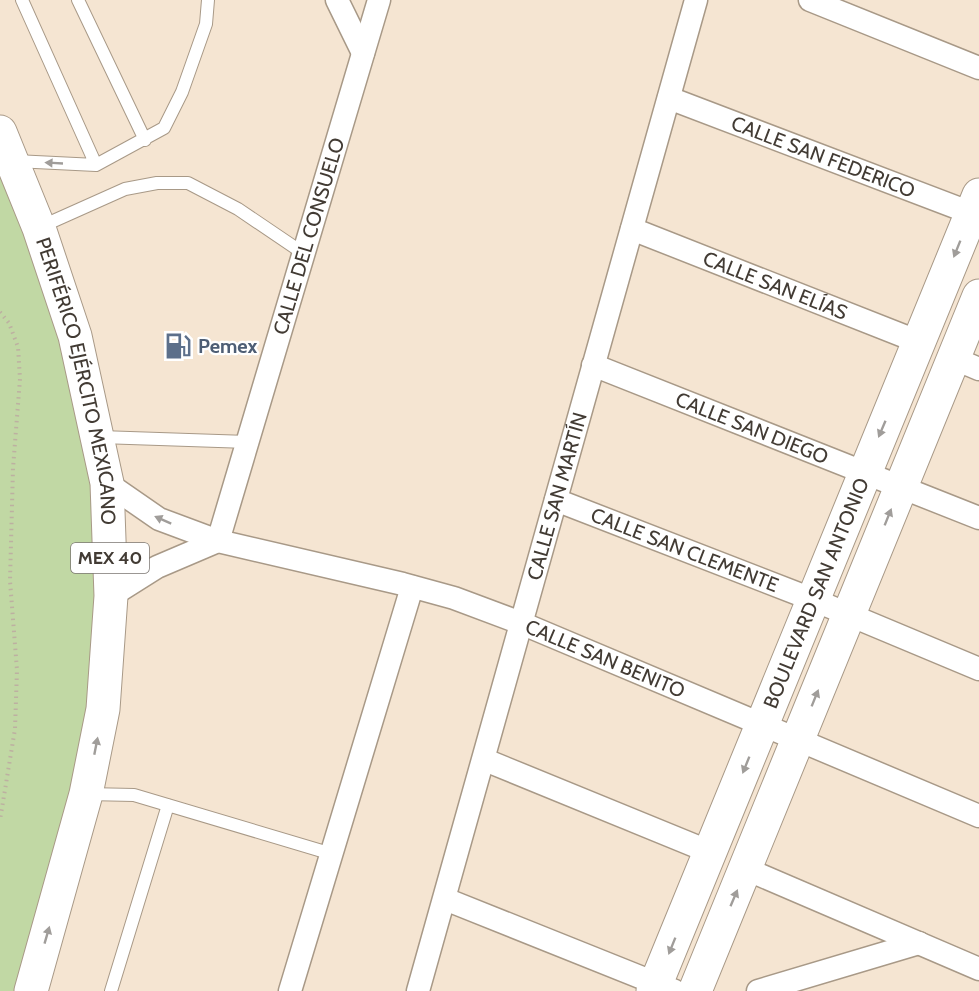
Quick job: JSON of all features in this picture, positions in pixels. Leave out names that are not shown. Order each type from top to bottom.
[{"type":"main road","name":"PERIFÉRICO EJÉRCITO MEXICANO","points":[[6,146],[39,228],[75,336],[108,483],[111,596],[103,709],[86,794],[31,991]]},
{"type":"main road","name":"BOULEVARD SAN ANTONIO","points":[[662,989],[710,852],[814,600],[864,471],[977,208]]},
{"type":"main road","name":"BOULEVARD SAN ANTONIO","points":[[695,991],[901,485],[966,363],[979,296]]},
{"type":"street","points":[[337,0],[363,53]]},
{"type":"street","name":"CALLE DEL CONSUELO","points":[[218,541],[379,0]]},
{"type":"street","name":"CALLE SAN MARTÍN","points":[[418,991],[485,760],[521,623],[696,0]]},
{"type":"street","points":[[810,0],[979,68]]},
{"type":"street","name":"CALLE SAN FEDERICO","points":[[669,98],[977,208]]},
{"type":"street","name":"CALLE SAN ELÍAS","points":[[632,229],[919,342]]},
{"type":"street","name":"CALLE SAN DIEGO","points":[[593,365],[901,485],[979,518]]},
{"type":"street","name":"CALLE SAN BENITO","points":[[108,483],[159,519],[218,541],[454,598],[521,623],[979,816]]},
{"type":"street","name":"CALLE SAN CLEMENTE","points":[[556,500],[814,600],[979,669]]},
{"type":"street","points":[[111,596],[157,567],[218,541]]},
{"type":"street","points":[[290,991],[412,587]]},
{"type":"street","points":[[485,760],[710,852]]},
{"type":"street","points":[[746,869],[979,969]]},
{"type":"street","points":[[445,899],[662,989]]},
{"type":"street","points":[[758,991],[920,943]]},
{"type":"lane","points":[[22,0],[96,165]]},
{"type":"lane","points":[[78,0],[145,140]]},
{"type":"lane","points":[[6,146],[96,165],[164,128],[170,119],[206,24],[208,0]]},
{"type":"lane","points":[[39,228],[125,189],[157,183],[188,183],[238,209],[303,253]]},
{"type":"lane","points":[[98,437],[248,442]]},
{"type":"lane","points":[[86,794],[134,795],[332,854]]},
{"type":"lane","points":[[111,991],[168,805]]},
{"type":"path","points":[[0,312],[9,324],[18,346],[20,379],[13,468],[10,581],[17,670],[15,729],[0,820]]},
{"type":"green space","points":[[0,151],[37,240],[93,452],[102,671],[24,991],[0,991]]},
{"type":"place","name":"Pemex","points":[[178,346]]}]
